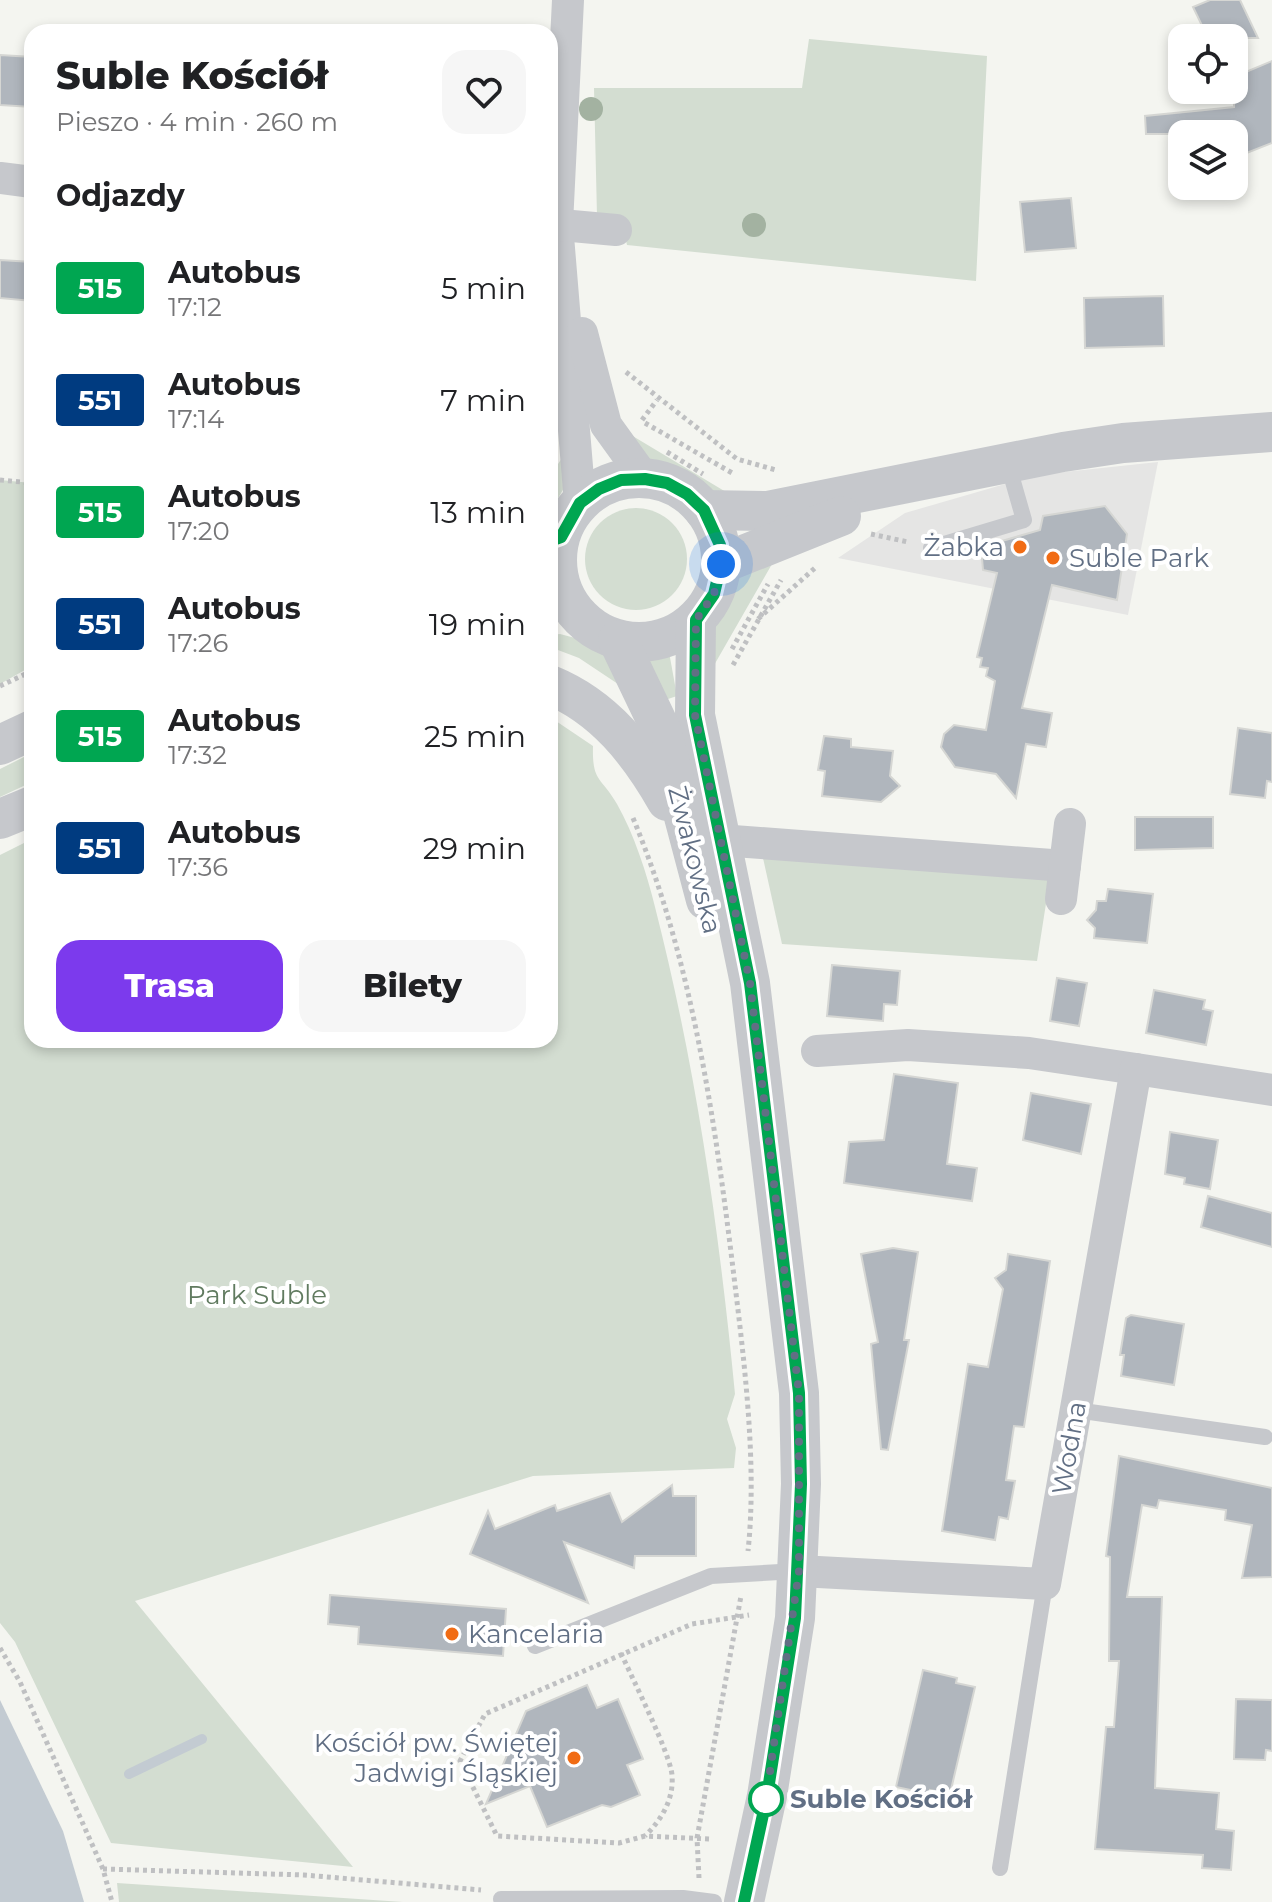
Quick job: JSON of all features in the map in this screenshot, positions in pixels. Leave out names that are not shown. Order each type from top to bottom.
[{"type":"street","points":[[558,160],[568,0]]},
{"type":"street","points":[[0,178],[24,181]]},
{"type":"street","points":[[558,224],[616,230]]},
{"type":"street","points":[[558,240],[606,425],[651,462],[667,483],[687,494],[706,494],[767,511],[1123,443],[1272,432]]},
{"type":"street","points":[[558,345],[564,527],[558,558]]},
{"type":"street","points":[[564,527],[599,489],[651,462]]},
{"type":"street","points":[[721,564],[790,535],[989,468]]},
{"type":"street","points":[[558,628],[660,640],[696,620],[714,594],[721,564],[720,545],[706,494]]},
{"type":"street","points":[[558,568],[562,588],[574,611],[606,634]]},
{"type":"street","name":"Żwakowska","points":[[696,620],[695,715],[750,983],[799,1393],[799,1571],[767,1796],[744,1902]]},
{"type":"street","name":"Żwakowska","points":[[606,634],[661,730],[776,1181]]},
{"type":"street","points":[[558,690],[615,728],[648,767],[673,812],[701,881]]},
{"type":"street","points":[[0,745],[24,734]]},
{"type":"street","points":[[0,819],[24,809]]},
{"type":"street","points":[[1061,899],[1070,824]]},
{"type":"street","name":"Żwakowska","points":[[720,840],[1065,866]]},
{"type":"street","points":[[817,1051],[908,1045],[1029,1053],[1272,1090]]},
{"type":"street","name":"Wodna","points":[[1045,1584],[1136,1069]]},
{"type":"street","points":[[799,1571],[1045,1584]]},
{"type":"lane","points":[[931,548],[1024,520],[989,468]]},
{"type":"lane","points":[[1076,1410],[1265,1437]]},
{"type":"lane","points":[[535,1646],[711,1576],[746,1571],[799,1571]]},
{"type":"lane","points":[[1000,1868],[1045,1584]]},
{"type":"lane","points":[[501,1899],[714,1902]]},
{"type":"path","points":[[748,482],[642,421],[657,400],[737,459],[769,468]]},
{"type":"path","points":[[651,462],[706,494]]},
{"type":"path","points":[[0,480],[24,482]]},
{"type":"path","points":[[780,581],[795,554],[790,535]]},
{"type":"path","points":[[0,686],[24,675]]},
{"type":"path","points":[[631,815],[685,980],[725,1196],[747,1410],[750,1533],[746,1571],[697,1838],[699,1877],[695,1900]]},
{"type":"path","points":[[709,1839],[645,1836],[619,1843],[497,1836],[460,1761],[485,1714],[692,1624],[749,1615]]},
{"type":"path","points":[[0,1648],[20,1682],[103,1869],[112,1902]]},
{"type":"path","points":[[621,1653],[672,1772],[671,1797],[658,1823],[645,1836]]},
{"type":"path","points":[[103,1869],[304,1875],[480,1889],[501,1899]]},
{"type":"shaded area","points":[[1158,462],[1128,615],[838,558],[905,513],[1036,475]]},
{"type":"shaded area","points":[[0,1700],[63,1831],[84,1902],[0,1902]]},
{"type":"green space","points":[[809,39],[987,56],[976,281],[627,245],[621,218],[597,216],[594,88],[802,88]]},
{"type":"green space","points":[[626,432],[736,498],[707,493],[679,473],[652,462]]},
{"type":"green space","points":[[568,449],[564,488],[558,498],[558,464]]},
{"type":"green space","points":[[0,480],[24,482],[24,670],[0,684]]},
{"type":"green space","points":[[636,508],[655,512],[672,523],[683,540],[687,559],[683,578],[672,595],[655,606],[636,610],[617,606],[600,595],[589,578],[585,559],[589,540],[600,523],[617,512]]},
{"type":"green space","points":[[772,564],[705,681],[710,620],[719,609],[731,580]]},
{"type":"green space","points":[[558,634],[579,639],[615,661],[624,688],[579,658],[558,650]]},
{"type":"green space","points":[[669,652],[677,696],[662,701],[648,657]]},
{"type":"green space","name":"Park Suble","points":[[558,722],[593,746],[596,773],[617,804],[644,868],[683,1027],[713,1210],[735,1394],[727,1419],[736,1448],[734,1468],[533,1476],[135,1601],[353,1867],[111,1843],[15,1642],[0,1623],[0,855],[24,843],[24,1048],[558,1048]]},
{"type":"green space","points":[[24,757],[24,786],[0,797],[0,769]]},
{"type":"green space","points":[[763,858],[1050,878],[1037,961],[782,944]]},
{"type":"green space","points":[[117,1883],[403,1902],[119,1902]]},
{"type":"building","points":[[1210,0],[1240,0],[1258,38],[1248,38],[1248,24],[1201,24],[1193,7]]},
{"type":"building","points":[[0,55],[24,56],[24,106],[0,105]]},
{"type":"building","points":[[1272,61],[1272,143],[1248,152],[1248,120],[1168,120],[1168,134],[1146,134],[1145,116],[1248,104],[1248,71]]},
{"type":"building","points":[[1071,198],[1076,248],[1025,252],[1020,202]]},
{"type":"building","points":[[0,260],[24,262],[24,300],[0,298]]},
{"type":"building","points":[[1163,296],[1164,346],[1085,348],[1084,298]]},
{"type":"building","points":[[1105,506],[1127,534],[1117,600],[1052,585],[1022,708],[1052,713],[1046,747],[1026,744],[1016,798],[996,774],[955,767],[941,747],[944,734],[954,725],[986,730],[995,681],[986,676],[988,668],[980,667],[982,658],[977,657],[997,573],[983,570],[981,547],[1040,530],[1043,516]]},
{"type":"building","points":[[1238,728],[1272,733],[1272,782],[1267,781],[1265,798],[1230,794]]},
{"type":"building","points":[[824,736],[851,739],[851,747],[893,751],[890,776],[900,786],[881,802],[822,796],[825,771],[818,770]]},
{"type":"building","points":[[1135,817],[1213,817],[1213,848],[1135,850]]},
{"type":"building","points":[[1108,889],[1153,894],[1147,943],[1094,938],[1095,928],[1087,920],[1096,910],[1097,901],[1106,901]]},
{"type":"building","points":[[832,965],[900,971],[897,1005],[884,1004],[883,1021],[827,1016]]},
{"type":"building","points":[[1057,978],[1087,983],[1079,1026],[1050,1021]]},
{"type":"building","points":[[1154,990],[1205,1000],[1203,1009],[1213,1011],[1206,1045],[1146,1033]]},
{"type":"building","points":[[894,1074],[958,1083],[947,1164],[977,1168],[972,1201],[844,1183],[849,1142],[884,1140]]},
{"type":"building","points":[[1031,1093],[1091,1104],[1081,1154],[1023,1140]]},
{"type":"building","points":[[1170,1132],[1218,1140],[1210,1189],[1184,1184],[1185,1178],[1165,1174]]},
{"type":"building","points":[[1208,1196],[1272,1213],[1272,1247],[1201,1227]]},
{"type":"building","points":[[893,1248],[918,1252],[904,1340],[909,1340],[888,1450],[881,1449],[871,1344],[878,1342],[861,1254]]},
{"type":"building","points":[[1008,1254],[1050,1261],[1024,1427],[1014,1426],[1006,1480],[1015,1481],[1008,1519],[999,1517],[995,1540],[942,1531],[968,1364],[988,1367],[1003,1289],[995,1278],[1006,1270]]},
{"type":"building","points":[[1131,1315],[1184,1324],[1174,1385],[1121,1376],[1124,1355],[1120,1355],[1126,1318]]},
{"type":"building","points":[[1119,1456],[1272,1488],[1272,1577],[1242,1578],[1252,1525],[1225,1520],[1226,1510],[1159,1500],[1157,1508],[1142,1505],[1127,1597],[1162,1597],[1155,1788],[1219,1793],[1216,1829],[1234,1831],[1231,1870],[1202,1868],[1203,1855],[1095,1849],[1106,1727],[1114,1727],[1119,1661],[1109,1661],[1110,1557],[1106,1556]]},
{"type":"building","points":[[672,1485],[673,1496],[696,1496],[696,1556],[635,1556],[634,1568],[564,1542],[588,1603],[470,1554],[488,1511],[495,1529],[555,1505],[557,1511],[610,1493],[622,1522]]},
{"type":"building","points":[[330,1595],[506,1609],[503,1656],[358,1644],[359,1627],[328,1624]]},
{"type":"building","points":[[923,1670],[957,1678],[956,1683],[975,1687],[950,1794],[930,1790],[930,1794],[896,1787]]},
{"type":"building","name":"Kościół pw. Świętej Jadwigi Śląskiej","points":[[587,1685],[597,1708],[618,1699],[643,1759],[627,1765],[640,1795],[611,1807],[602,1805],[547,1827],[530,1786],[486,1804],[526,1711]]},
{"type":"building","points":[[1236,1699],[1272,1700],[1272,1751],[1266,1750],[1265,1760],[1234,1759]]},
{"type":"waterway","points":[[129,1774],[202,1739]]},
{"type":"bus line","name":"515","points":[[558,538],[580,503],[599,489],[621,480],[645,479],[667,483],[687,494],[704,510],[720,545],[721,564],[714,594],[696,620],[695,715],[750,983],[799,1393],[801,1484],[795,1618],[767,1796],[744,1902]]},
{"type":"place","name":"Żabka","points":[[1020,547]]},
{"type":"place","name":"Suble Park","points":[[1053,558]]},
{"type":"place","name":"Kancelaria","points":[[452,1634]]},
{"type":"place","name":"Kościół pw. Świętej Jadwigi Śląskiej","points":[[574,1758]]},
{"type":"place","name":"Suble Kościół","points":[[766,1799]]},
{"type":"route","points":[[721,564],[714,594],[696,620],[695,715],[750,983],[799,1393],[799,1571],[795,1618],[766,1799]]}]
